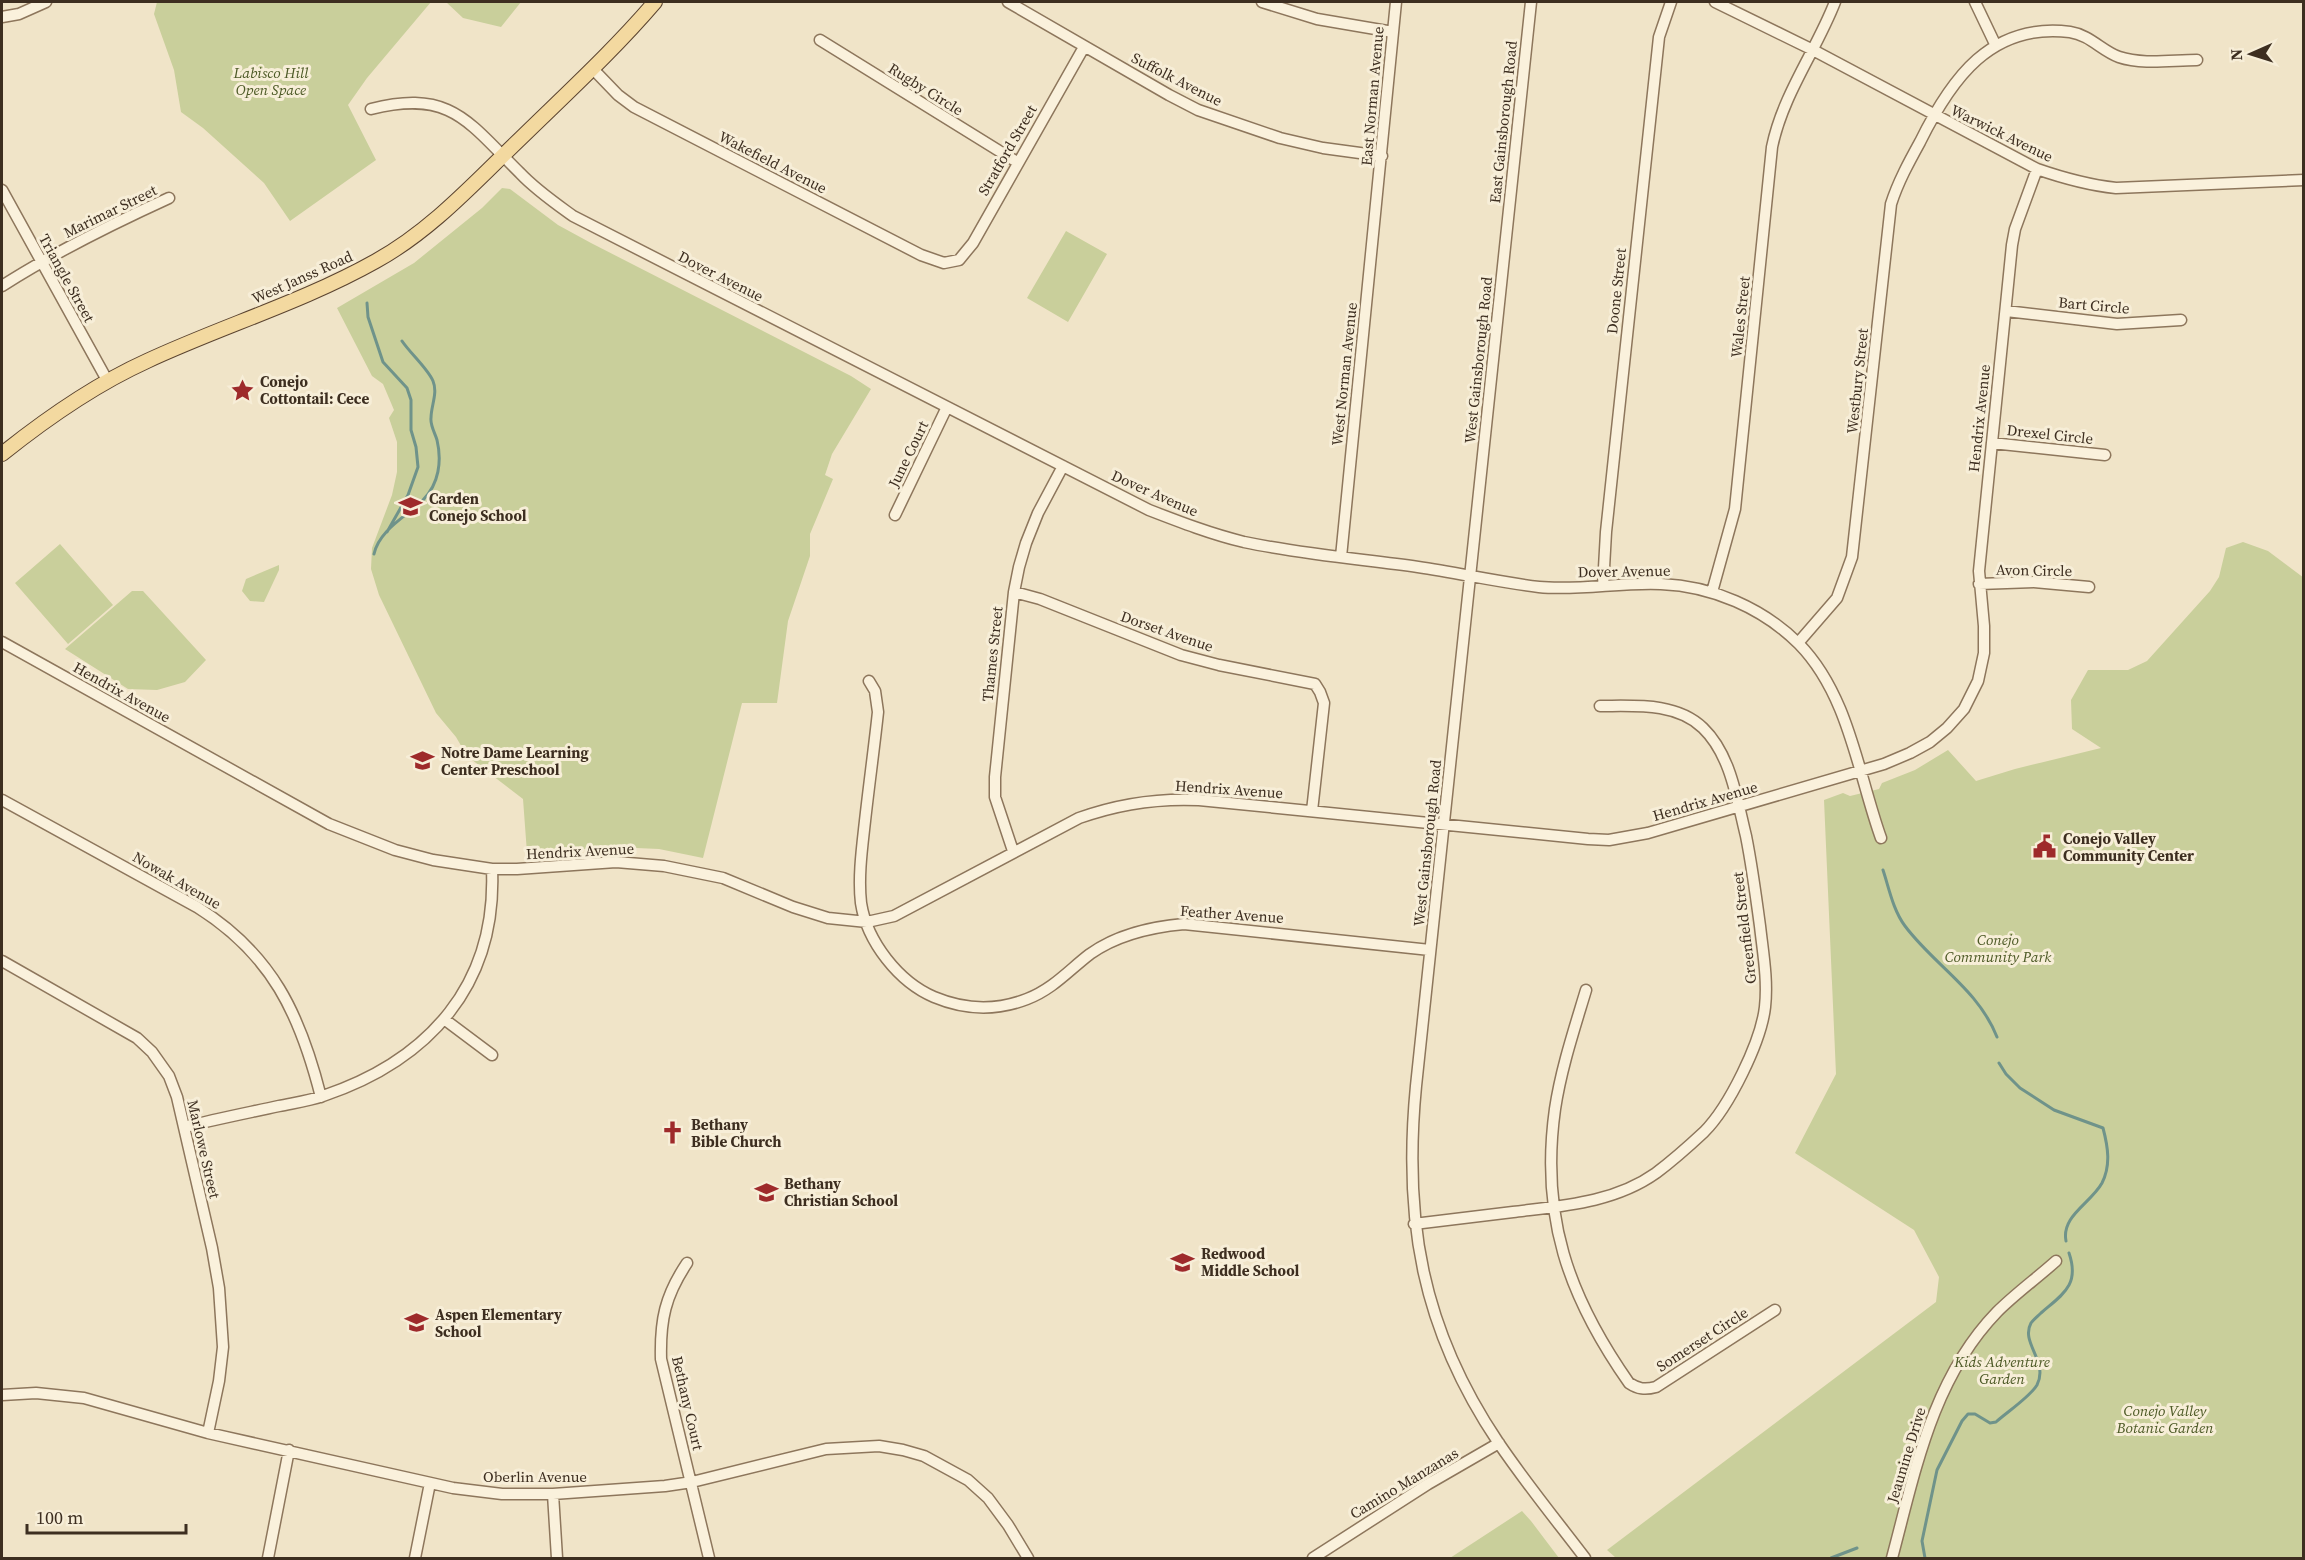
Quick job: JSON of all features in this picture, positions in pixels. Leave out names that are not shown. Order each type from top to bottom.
[{"type":"main road","name":"West Janss Road","points":[[2,454],[30,431],[107,380],[191,341],[321,290],[378,260],[436,219],[592,69],[655,2]]},
{"type":"street","points":[[2,18],[19,14],[46,2]]},
{"type":"street","name":"Suffolk Avenue","points":[[1008,2],[1169,95],[1208,114],[1280,138],[1323,148],[1382,156]]},
{"type":"street","points":[[1262,2],[1317,19],[1393,32]]},
{"type":"street","name":"East Norman Avenue","points":[[1377,194],[1396,2]]},
{"type":"street","name":"East Gainsborough Road","points":[[1505,245],[1531,2]]},
{"type":"street","name":"Doone Street","points":[[1603,586],[1606,532],[1659,37],[1671,2]]},
{"type":"street","name":"Warwick Avenue","points":[[1715,2],[1813,50],[2037,169],[2090,185],[2116,188],[2304,180]]},
{"type":"street","name":"Wales Street","points":[[1712,592],[1728,539],[1737,490],[1772,147],[1783,107],[1835,2]]},
{"type":"street","points":[[1975,2],[1996,46]]},
{"type":"street","name":"Westbury Street","points":[[1798,643],[1837,598],[1845,582],[1852,557],[1891,204],[1896,189],[1933,115],[1964,70],[1985,51],[2018,36],[2061,32],[2083,36],[2115,55],[2130,59],[2197,60]]},
{"type":"street","name":"Rugby Circle","points":[[820,40],[1017,162]]},
{"type":"street","name":"Stratford Street","points":[[951,262],[965,255],[973,243],[1084,46]]},
{"type":"street","name":"Wakefield Avenue","points":[[592,69],[618,95],[634,107],[921,255],[934,261],[951,262]]},
{"type":"street","name":"Dover Avenue","points":[[371,109],[418,102],[439,106],[469,121],[541,193],[573,216],[1149,510],[1208,532],[1286,550],[1471,577],[1546,587],[1661,584],[1712,592],[1743,604],[1770,620],[1798,643],[1815,663],[1840,710],[1881,838]]},
{"type":"street","name":"Hendrix Avenue","points":[[2,642],[329,824],[395,850],[433,860],[492,869],[616,862],[664,866],[723,878],[809,913],[828,918],[867,922],[894,915],[1078,818],[1106,808],[1133,803],[1173,799],[1609,840],[1648,833],[1859,771],[1910,753],[1930,742],[1964,709],[1978,681],[1984,653],[1984,626],[1979,584],[2015,229],[2037,169]]},
{"type":"street","name":"Triangle Street","points":[[2,190],[107,380]]},
{"type":"street","name":"West Norman Avenue","points":[[1341,557],[1377,194]]},
{"type":"street","name":"Marimar Street","points":[[2,286],[120,220],[170,198]]},
{"type":"street","name":"West Gainsborough Road","points":[[1498,1443],[1457,1369],[1437,1321],[1421,1265],[1414,1224],[1411,1166],[1412,1129],[1430,950],[1505,245]]},
{"type":"street","name":"Bart Circle","points":[[2006,311],[2117,324],[2181,320]]},
{"type":"street","name":"June Court","points":[[895,514],[947,406]]},
{"type":"street","name":"Drexel Circle","points":[[1992,443],[2105,455]]},
{"type":"street","name":"Thames Street","points":[[1013,851],[995,797],[995,777],[1014,592],[1026,543],[1062,466]]},
{"type":"street","name":"Avon Circle","points":[[1979,584],[2034,582],[2089,587]]},
{"type":"street","name":"Dorset Avenue","points":[[1014,592],[1040,599],[1180,655],[1315,684],[1323,703],[1312,811]]},
{"type":"street","name":"Feather Avenue","points":[[869,681],[875,691],[878,712],[861,855],[861,904],[882,953],[897,972],[912,985],[951,1004],[977,1008],[1001,1007],[1045,991],[1093,952],[1134,932],[1154,927],[1184,924],[1215,926],[1430,950]]},
{"type":"street","name":"Greenfield Street","points":[[1414,1224],[1575,1205],[1623,1190],[1655,1174],[1711,1123],[1733,1089],[1753,1049],[1763,1018],[1766,987],[1751,860],[1729,770],[1718,748],[1703,728],[1683,714],[1635,706],[1600,706]]},
{"type":"street","name":"Nowak Avenue","points":[[2,800],[217,920],[256,954],[295,1014],[311,1056],[321,1096]]},
{"type":"street","points":[[185,1127],[321,1096],[361,1082],[392,1065],[420,1044],[444,1019],[475,967],[488,930],[492,910],[492,869]]},
{"type":"street","name":"Marlowe Street","points":[[2,961],[137,1038],[152,1052],[169,1076],[185,1127],[212,1248],[222,1320],[223,1347],[219,1381],[208,1433]]},
{"type":"street","name":"Somerset Circle","points":[[1586,990],[1564,1065],[1555,1109],[1551,1151],[1553,1207],[1563,1255],[1574,1288],[1591,1324],[1629,1383],[1635,1387],[1649,1389],[1656,1387],[1775,1310]]},
{"type":"street","points":[[444,1019],[492,1055]]},
{"type":"street","name":"Jeaunine Drive","points":[[1892,1558],[1925,1436],[1947,1384],[1965,1352],[1998,1312],[2056,1261]]},
{"type":"street","name":"Bethany Court","points":[[687,1263],[672,1286],[664,1308],[660,1333],[661,1359],[709,1558]]},
{"type":"street","name":"Oberlin Avenue","points":[[2,1395],[36,1393],[84,1398],[208,1433],[483,1493],[553,1494],[665,1486],[692,1482],[826,1449],[879,1446],[924,1456],[968,1480],[988,1498],[1028,1558]]},
{"type":"street","points":[[1498,1443],[1584,1558]]},
{"type":"street","name":"Camino Manzanas","points":[[1313,1558],[1428,1484],[1498,1443]]},
{"type":"street","points":[[268,1558],[289,1450]]},
{"type":"street","points":[[415,1558],[430,1483]]},
{"type":"street","points":[[553,1494],[557,1558]]},
{"type":"green space","name":"Labisco Hill Open Space","points":[[157,2],[431,2],[367,78],[348,105],[376,160],[290,221],[264,183],[203,128],[181,112],[174,70],[154,14]]},
{"type":"green space","points":[[446,2],[521,2],[501,27],[463,18]]},
{"type":"green space","points":[[502,188],[510,189],[558,225],[591,243],[851,376],[871,389],[832,454],[825,475],[833,479],[810,534],[810,556],[788,621],[777,703],[742,703],[703,858],[659,849],[614,847],[527,853],[523,799],[467,756],[456,737],[436,713],[379,595],[371,569],[372,548],[392,495],[397,472],[397,442],[389,418],[394,410],[383,384],[372,376],[337,308],[414,263],[482,208]]},
{"type":"green space","points":[[1066,231],[1107,254],[1068,322],[1027,298]]},
{"type":"green space","points":[[2243,542],[2268,551],[2304,578],[2303,1558],[1616,1558],[1607,1550],[1936,1302],[1939,1277],[1914,1230],[1795,1153],[1836,1074],[1824,800],[1843,793],[1850,796],[1879,789],[1882,783],[1915,770],[1948,750],[1976,781],[2101,748],[2072,729],[2071,700],[2088,670],[2128,670],[2147,661],[2210,591],[2219,577],[2226,548]]},
{"type":"green space","points":[[60,544],[113,605],[68,644],[15,583]]},
{"type":"green space","points":[[279,565],[279,570],[264,602],[250,601],[242,591],[246,579]]},
{"type":"green space","points":[[132,591],[143,591],[206,660],[185,682],[157,690],[128,689],[65,649]]},
{"type":"green space","points":[[1522,1511],[1559,1558],[1450,1558]]},
{"type":"waterway","points":[[367,303],[368,317],[383,362],[407,388],[411,400],[411,430],[418,467],[408,495],[387,532]]},
{"type":"waterway","points":[[374,554],[377,545],[387,531],[428,494],[438,472],[437,440],[431,421],[435,395],[433,381],[402,341]]},
{"type":"waterway","points":[[1883,870],[1894,906],[1905,926],[1979,1005],[1997,1037]]},
{"type":"waterway","points":[[1999,1063],[2020,1088],[2054,1110],[2103,1128],[2108,1156],[2105,1176],[2097,1190],[2072,1217],[2068,1224],[2066,1241]]},
{"type":"waterway","points":[[1925,1558],[1922,1541],[1937,1470],[1962,1421],[1968,1414],[1975,1414],[1990,1423],[1996,1422],[2037,1385],[2040,1368],[2031,1345],[2029,1330],[2031,1323],[2062,1294],[2071,1281],[2072,1264],[2069,1253]]},
{"type":"waterway","points":[[1831,1558],[1857,1548]]},
{"type":"place","name":"Conejo Cottontail: Cece","points":[[242,390]]},
{"type":"place","name":"Carden Conejo School","points":[[411,507]]},
{"type":"place","name":"Notre Dame Learning Center Preschool","points":[[423,761]]},
{"type":"place","name":"Conejo Valley Community Center","points":[[2045,847]]},
{"type":"place","name":"Bethany Bible Church","points":[[673,1133]]},
{"type":"place","name":"Bethany Christian School","points":[[766,1192]]},
{"type":"place","name":"Redwood Middle School","points":[[1183,1262]]},
{"type":"place","name":"Aspen Elementary School","points":[[417,1323]]},
{"type":"park label","name":"Conejo Community Park","points":[[1998,948]]},
{"type":"park label","name":"Kids Adventure Garden","points":[[2002,1370]]},
{"type":"park label","name":"Conejo Valley Botanic Garden","points":[[2165,1418]]}]
